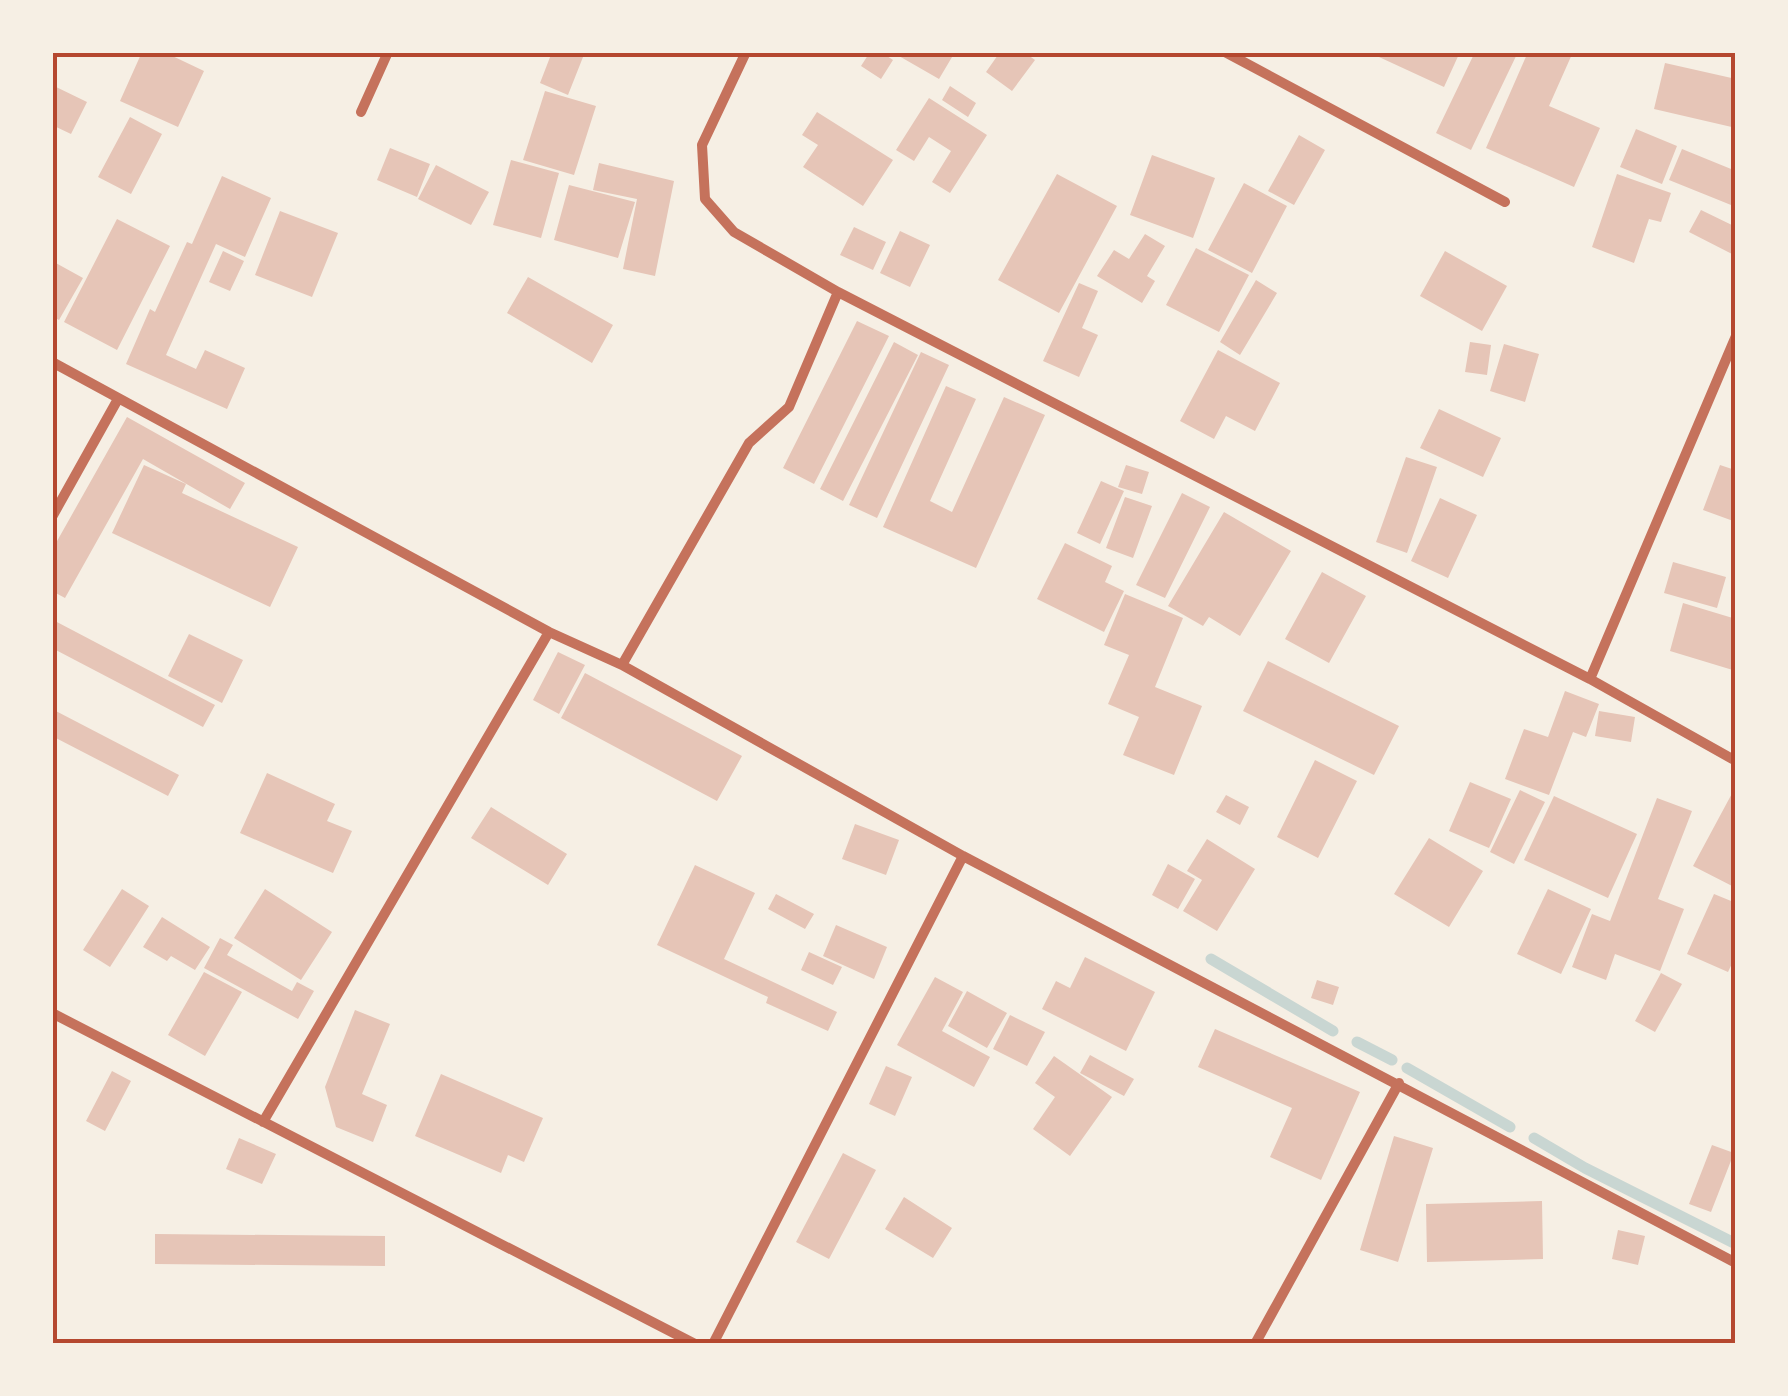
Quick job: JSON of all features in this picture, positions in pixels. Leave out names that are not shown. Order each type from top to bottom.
[{"type":"street","points":[[361,112],[388,52]]},
{"type":"street","points":[[746,52],[702,145],[705,199],[734,232],[838,292],[1590,680],[1736,761]]},
{"type":"street","points":[[1225,52],[1505,202]]},
{"type":"street","points":[[622,665],[749,443],[789,407],[838,292]]},
{"type":"street","points":[[1590,680],[1736,336]]},
{"type":"street","points":[[52,362],[549,632],[622,665],[963,856],[1736,1263]]},
{"type":"street","points":[[52,517],[118,398]]},
{"type":"street","points":[[263,1122],[549,632]]},
{"type":"street","points":[[712,1344],[963,856]]},
{"type":"street","points":[[52,1014],[695,1344]]},
{"type":"street","points":[[1255,1344],[1399,1083]]},
{"type":"building","points":[[142,52],[164,52],[204,71],[178,127],[120,101]]},
{"type":"building","points":[[552,52],[585,52],[568,95],[540,83]]},
{"type":"building","points":[[870,52],[881,52],[893,60],[881,79],[861,66]]},
{"type":"building","points":[[892,52],[955,52],[939,79]]},
{"type":"building","points":[[1000,52],[1024,52],[1035,60],[1012,91],[986,72]]},
{"type":"building","points":[[1381,52],[1460,52],[1444,87],[1379,57]]},
{"type":"building","points":[[1475,52],[1518,52],[1471,150],[1436,133]]},
{"type":"building","points":[[1528,52],[1573,52],[1549,106],[1600,128],[1574,187],[1486,148]]},
{"type":"building","points":[[1665,63],[1736,79],[1736,128],[1654,109]]},
{"type":"building","points":[[52,85],[87,102],[71,134],[52,125]]},
{"type":"building","points":[[950,86],[976,103],[968,117],[942,100]]},
{"type":"building","points":[[545,91],[596,106],[574,175],[523,160]]},
{"type":"building","points":[[929,98],[987,135],[950,193],[932,182],[951,151],[929,137],[914,161],[896,150]]},
{"type":"building","points":[[817,112],[893,160],[863,206],[803,167],[818,145],[802,135]]},
{"type":"building","points":[[130,117],[162,134],[131,194],[98,177]]},
{"type":"building","points":[[1636,129],[1677,146],[1662,184],[1620,167]]},
{"type":"building","points":[[1299,135],[1325,150],[1294,205],[1268,191]]},
{"type":"building","points":[[390,148],[430,164],[417,197],[377,180]]},
{"type":"building","points":[[1682,149],[1736,171],[1736,207],[1669,180]]},
{"type":"building","points":[[1152,155],[1215,178],[1193,238],[1130,215]]},
{"type":"building","points":[[511,160],[559,173],[541,238],[493,225]]},
{"type":"building","points":[[599,163],[674,181],[655,276],[623,269],[637,199],[593,190]]},
{"type":"building","points":[[436,165],[489,192],[471,225],[418,199]]},
{"type":"building","points":[[1057,174],[1117,206],[1059,313],[998,280]]},
{"type":"building","points":[[1617,174],[1671,193],[1661,222],[1649,219],[1634,263],[1592,247]]},
{"type":"building","points":[[222,176],[271,198],[245,257],[216,244],[166,355],[196,369],[205,350],[245,368],[227,409],[126,364],[150,309],[155,312],[187,242],[192,244]]},
{"type":"building","points":[[1244,183],[1287,206],[1252,273],[1208,250]]},
{"type":"building","points":[[569,185],[635,202],[618,258],[554,240]]},
{"type":"building","points":[[1701,210],[1736,227],[1736,248],[1732,254],[1689,232]]},
{"type":"building","points":[[280,211],[338,233],[312,297],[255,275]]},
{"type":"building","points":[[117,219],[170,246],[117,350],[64,322]]},
{"type":"building","points":[[854,227],[886,242],[873,270],[840,255]]},
{"type":"building","points":[[900,231],[930,245],[910,287],[880,273]]},
{"type":"building","points":[[1145,234],[1165,246],[1147,276],[1155,281],[1142,303],[1097,276],[1114,250],[1129,259]]},
{"type":"building","points":[[1196,248],[1249,275],[1219,332],[1166,305]]},
{"type":"building","points":[[223,251],[244,261],[230,291],[209,282]]},
{"type":"building","points":[[1445,251],[1507,286],[1482,331],[1420,296]]},
{"type":"building","points":[[54,262],[83,278],[59,320],[52,316]]},
{"type":"building","points":[[528,277],[613,325],[592,363],[507,313]]},
{"type":"building","points":[[1256,280],[1277,293],[1240,355],[1220,342]]},
{"type":"building","points":[[1079,283],[1098,291],[1082,328],[1098,335],[1079,377],[1043,361]]},
{"type":"building","points":[[857,321],[889,336],[814,484],[783,468]]},
{"type":"building","points":[[894,342],[918,355],[843,501],[820,489]]},
{"type":"building","points":[[1470,342],[1491,345],[1487,375],[1465,372]]},
{"type":"building","points":[[1504,344],[1539,354],[1525,402],[1490,391]]},
{"type":"building","points":[[1218,350],[1280,383],[1255,431],[1226,416],[1214,439],[1180,421]]},
{"type":"building","points":[[921,352],[949,365],[877,518],[849,505]]},
{"type":"building","points":[[946,386],[976,399],[930,501],[952,512],[1004,397],[1045,415],[976,568],[883,527]]},
{"type":"building","points":[[1439,409],[1501,438],[1483,477],[1420,448]]},
{"type":"building","points":[[127,417],[245,483],[230,509],[143,459],[65,598],[52,591],[52,550]]},
{"type":"building","points":[[1406,457],[1437,467],[1407,553],[1376,542]]},
{"type":"building","points":[[1736,460],[1736,522],[1703,510],[1720,465],[1732,469]]},
{"type":"building","points":[[144,465],[186,484],[182,493],[298,547],[270,607],[112,533]]},
{"type":"building","points":[[1126,465],[1149,472],[1142,494],[1118,487]]},
{"type":"building","points":[[1101,481],[1124,491],[1100,544],[1077,533]]},
{"type":"building","points":[[1182,493],[1210,507],[1165,598],[1136,585]]},
{"type":"building","points":[[1125,497],[1152,506],[1133,558],[1106,548]]},
{"type":"building","points":[[1440,498],[1477,515],[1448,578],[1411,561]]},
{"type":"building","points":[[1224,512],[1291,551],[1240,636],[1209,617],[1203,626],[1168,606]]},
{"type":"building","points":[[1065,543],[1112,566],[1105,582],[1124,591],[1104,632],[1037,599]]},
{"type":"building","points":[[1673,562],[1726,577],[1717,608],[1664,593]]},
{"type":"building","points":[[1322,572],[1366,596],[1329,663],[1285,639]]},
{"type":"building","points":[[1125,594],[1183,618],[1155,687],[1202,706],[1174,775],[1123,755],[1139,717],[1108,704],[1129,655],[1104,645]]},
{"type":"building","points":[[1683,603],[1736,619],[1736,671],[1670,651]]},
{"type":"building","points":[[55,621],[215,705],[203,727],[52,648]]},
{"type":"building","points":[[189,634],[243,660],[222,703],[168,676]]},
{"type":"building","points":[[558,652],[585,665],[559,714],[533,700]]},
{"type":"building","points":[[1268,661],[1399,726],[1374,775],[1243,711]]},
{"type":"building","points":[[585,673],[742,756],[717,801],[561,718]]},
{"type":"building","points":[[1565,691],[1599,704],[1586,737],[1573,732],[1549,795],[1505,779],[1524,729],[1548,737]]},
{"type":"building","points":[[52,709],[179,775],[168,796],[52,736]]},
{"type":"building","points":[[1599,711],[1635,717],[1631,742],[1595,736]]},
{"type":"building","points":[[1315,760],[1357,781],[1318,858],[1277,837]]},
{"type":"building","points":[[267,773],[335,804],[327,821],[352,831],[333,873],[240,833]]},
{"type":"building","points":[[1470,782],[1511,799],[1489,848],[1449,831]]},
{"type":"building","points":[[1736,786],[1736,888],[1693,866]]},
{"type":"building","points":[[1520,790],[1545,802],[1514,864],[1490,852]]},
{"type":"building","points":[[1226,795],[1249,807],[1240,825],[1216,812]]},
{"type":"building","points":[[1554,796],[1637,834],[1608,898],[1524,860]]},
{"type":"building","points":[[1657,798],[1692,811],[1658,899],[1684,909],[1660,971],[1615,954],[1606,980],[1572,967],[1592,914],[1610,921]]},
{"type":"building","points":[[491,807],[567,854],[548,885],[471,838]]},
{"type":"building","points":[[855,824],[899,840],[886,875],[842,859]]},
{"type":"building","points":[[1429,838],[1483,871],[1449,927],[1394,894]]},
{"type":"building","points":[[1207,839],[1255,869],[1217,931],[1183,911],[1202,880],[1187,871]]},
{"type":"building","points":[[1168,864],[1195,879],[1178,909],[1152,895]]},
{"type":"building","points":[[695,865],[755,893],[724,959],[837,1012],[828,1031],[766,1003],[768,997],[657,945]]},
{"type":"building","points":[[122,889],[149,906],[110,967],[83,950]]},
{"type":"building","points":[[265,889],[332,932],[301,980],[234,938]]},
{"type":"building","points":[[1548,889],[1591,909],[1561,974],[1517,954]]},
{"type":"building","points":[[776,894],[814,914],[805,929],[768,909]]},
{"type":"building","points":[[1714,894],[1736,903],[1736,955],[1728,972],[1687,954]]},
{"type":"building","points":[[162,917],[210,947],[195,970],[171,956],[167,961],[143,947]]},
{"type":"building","points":[[836,925],[887,947],[874,979],[823,956]]},
{"type":"building","points":[[220,938],[233,945],[227,955],[292,991],[297,982],[314,991],[298,1019],[204,968]]},
{"type":"building","points":[[809,952],[842,967],[833,985],[801,970]]},
{"type":"building","points":[[1085,957],[1155,992],[1126,1051],[1042,1009],[1056,981],[1070,988]]},
{"type":"building","points":[[204,972],[242,992],[205,1056],[168,1035]]},
{"type":"building","points":[[1661,973],[1682,984],[1655,1032],[1635,1021]]},
{"type":"building","points":[[935,977],[963,992],[942,1031],[990,1057],[974,1087],[897,1045]]},
{"type":"building","points":[[1317,980],[1339,987],[1333,1005],[1311,998]]},
{"type":"building","points":[[967,991],[1007,1013],[987,1048],[948,1026]]},
{"type":"building","points":[[355,1010],[390,1024],[362,1094],[387,1105],[373,1142],[336,1127],[325,1087]]},
{"type":"building","points":[[1010,1015],[1045,1032],[1027,1066],[993,1049]]},
{"type":"building","points":[[1215,1029],[1360,1092],[1321,1180],[1270,1157],[1292,1108],[1198,1067]]},
{"type":"building","points":[[1090,1055],[1134,1079],[1124,1096],[1080,1073]]},
{"type":"building","points":[[1054,1056],[1112,1097],[1070,1156],[1033,1129],[1055,1097],[1035,1083]]},
{"type":"building","points":[[886,1066],[912,1077],[895,1116],[869,1104]]},
{"type":"building","points":[[112,1071],[131,1081],[105,1131],[86,1121]]},
{"type":"building","points":[[441,1074],[543,1118],[524,1162],[508,1155],[501,1173],[415,1136]]},
{"type":"building","points":[[1394,1136],[1433,1148],[1398,1262],[1360,1250]]},
{"type":"building","points":[[239,1138],[276,1154],[262,1184],[226,1169]]},
{"type":"building","points":[[1712,1145],[1734,1153],[1711,1212],[1689,1204]]},
{"type":"building","points":[[843,1153],[876,1170],[829,1259],[796,1242]]},
{"type":"building","points":[[904,1197],[952,1228],[933,1258],[885,1229]]},
{"type":"building","points":[[1542,1201],[1543,1259],[1427,1262],[1426,1204]]},
{"type":"building","points":[[1618,1230],[1645,1236],[1638,1265],[1612,1259]]},
{"type":"building","points":[[155,1234],[385,1236],[385,1266],[155,1264]]},
{"type":"waterway","points":[[1211,959],[1333,1031]]},
{"type":"waterway","points":[[1357,1042],[1392,1060]]},
{"type":"waterway","points":[[1407,1068],[1510,1127]]},
{"type":"waterway","points":[[1534,1138],[1736,1244]]}]
